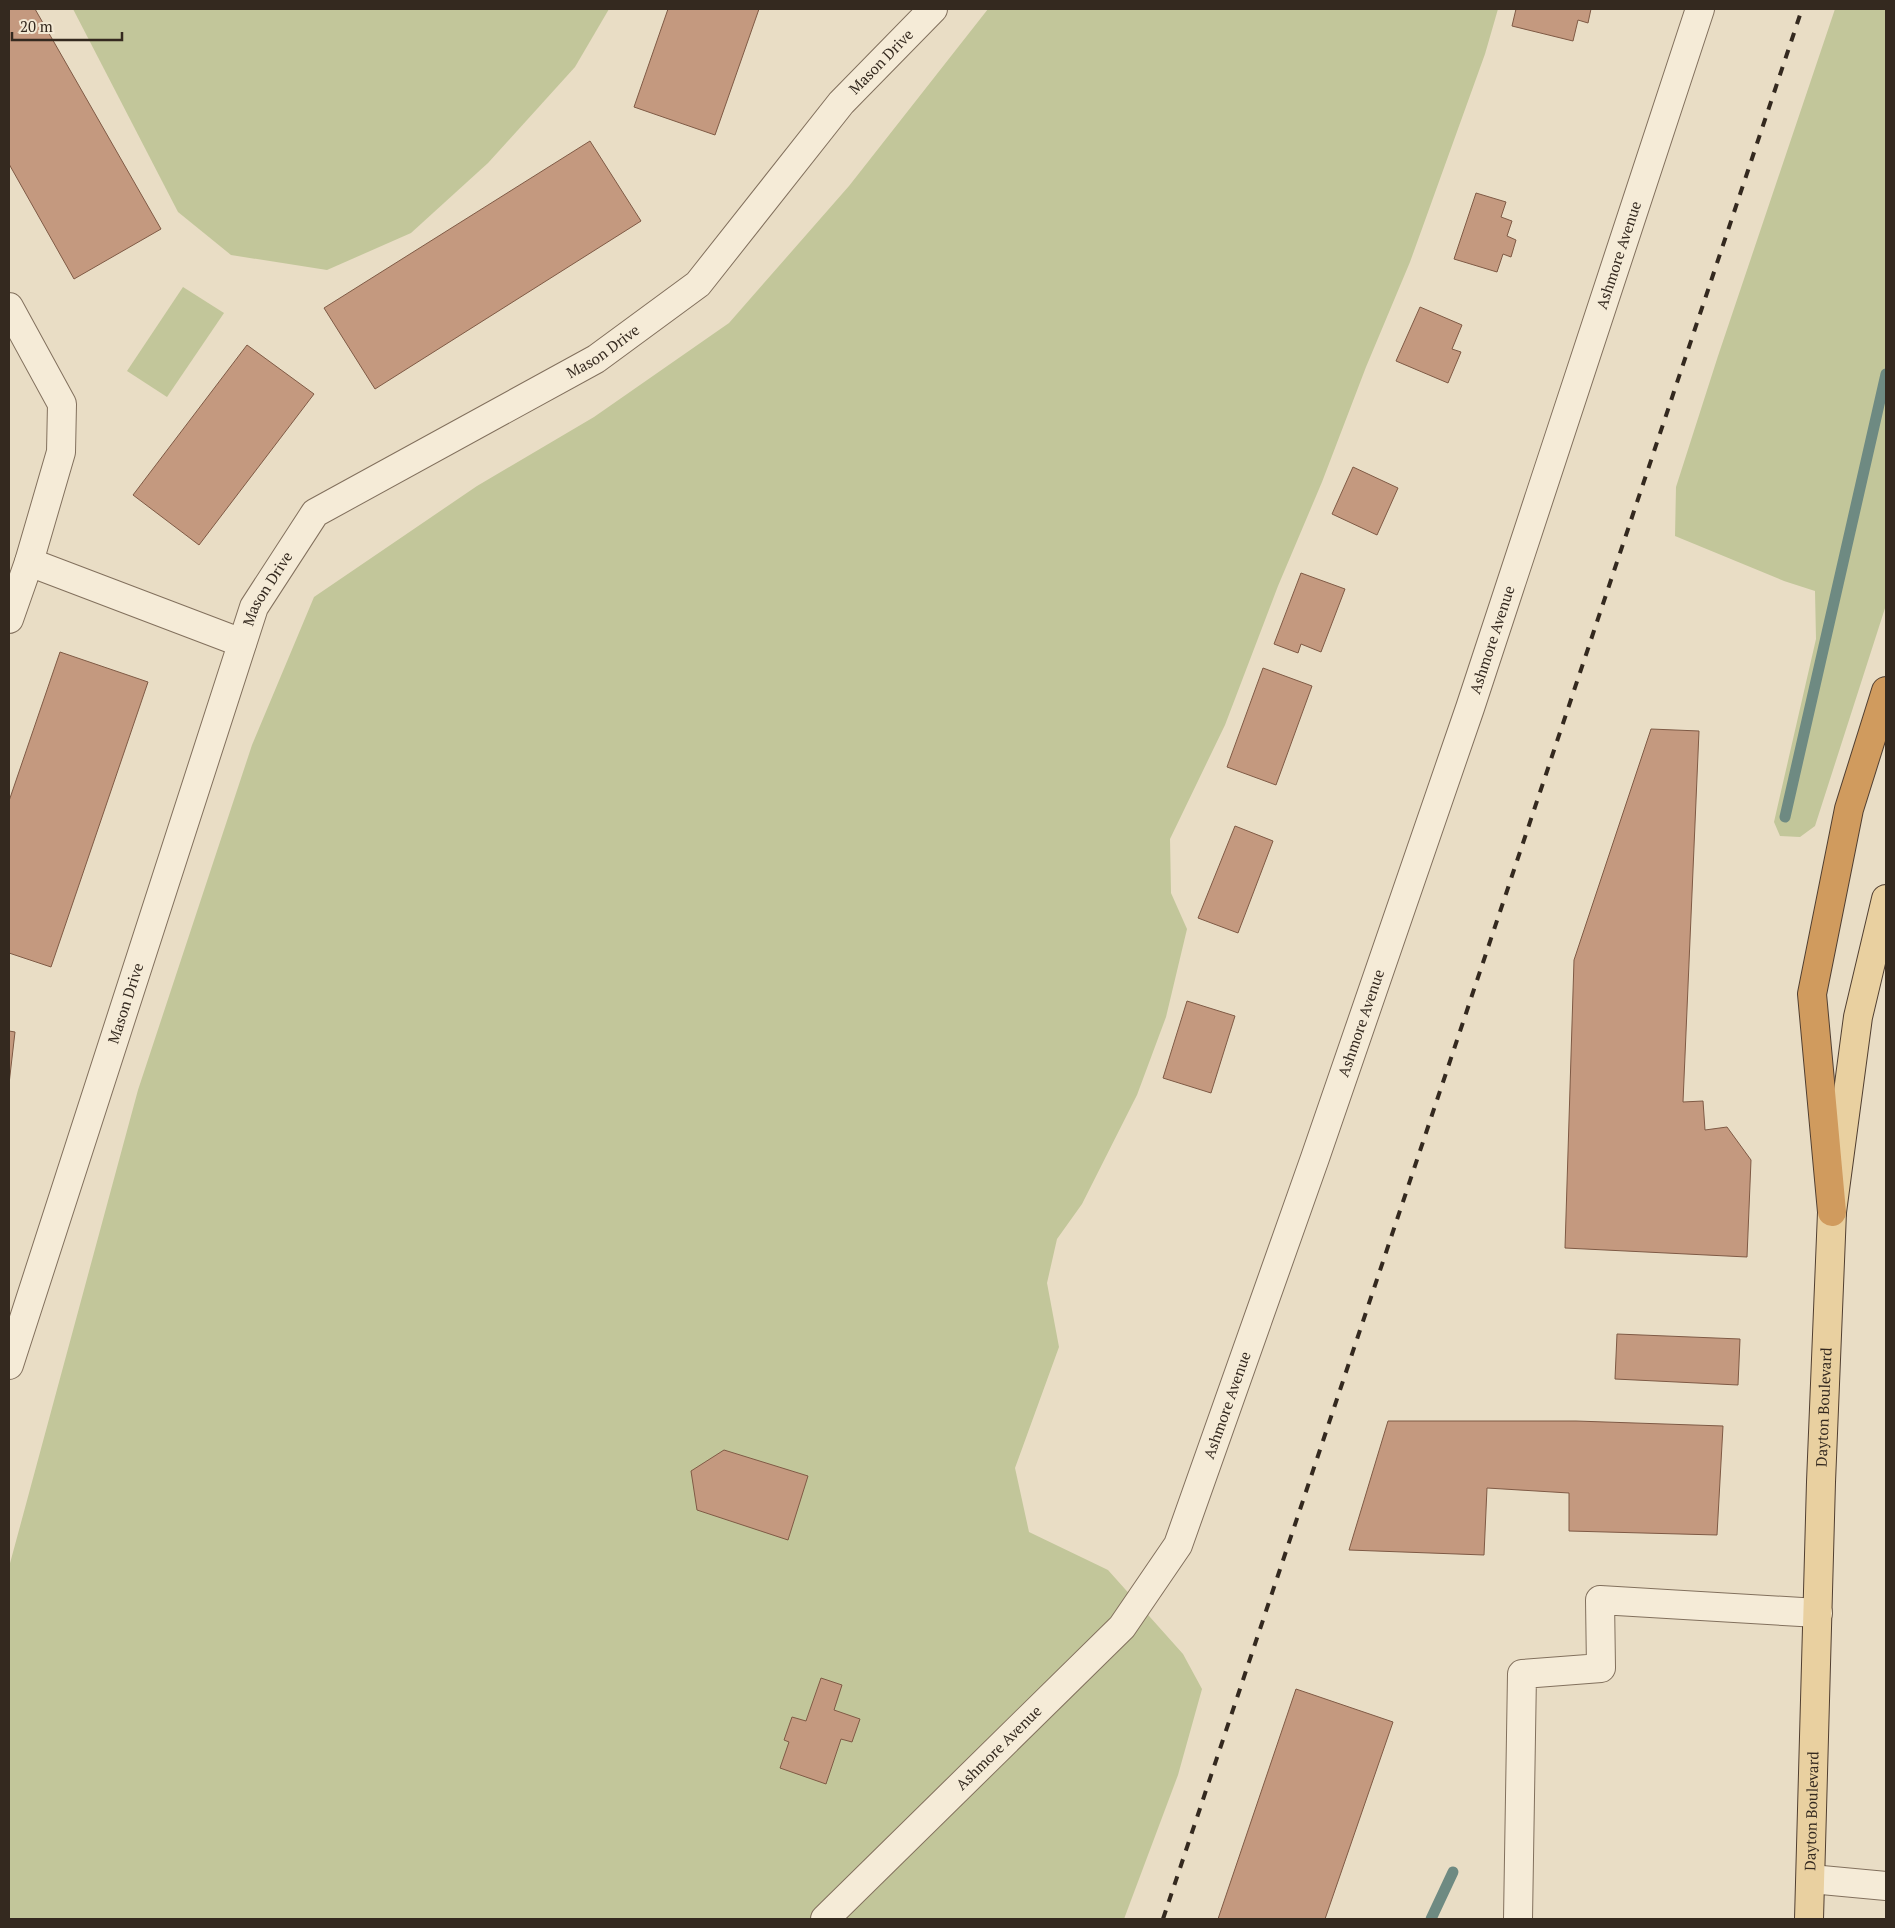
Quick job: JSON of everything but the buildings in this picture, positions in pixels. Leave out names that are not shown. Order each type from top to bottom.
[{"type":"highway","points":[[1832,1212],[1812,994],[1849,809],[1886,691]]},
{"type":"main road","name":"Dayton Boulevard","points":[[1809,1919],[1832,1212],[1858,1017],[1881,941],[1886,899]]},
{"type":"street","name":"Mason Drive","points":[[9,1365],[254,607],[315,513],[596,359],[698,284],[841,103],[933,9]]},
{"type":"street","name":"Ashmore Avenue","points":[[824,1919],[1122,1627],[1178,1545],[1315,1158],[1467,718],[1700,9]]},
{"type":"street","points":[[9,307],[62,404],[62,452],[29,562],[9,619]]},
{"type":"street","name":"Mason Drive","points":[[29,562],[242,643]]},
{"type":"street","points":[[1518,1919],[1522,1674],[1601,1668],[1600,1600],[1818,1613]]},
{"type":"street","points":[[1811,1880],[1886,1886]]},
{"type":"green space","points":[[73,9],[609,9],[575,67],[488,163],[411,233],[327,270],[231,255],[178,212]]},
{"type":"green space","points":[[988,9],[1498,9],[1485,54],[1410,262],[1366,367],[1322,482],[1278,586],[1225,725],[1170,839],[1171,893],[1187,929],[1166,1017],[1137,1095],[1082,1204],[1057,1239],[1047,1283],[1059,1347],[1015,1468],[1029,1532],[1108,1570],[1183,1654],[1202,1689],[1178,1775],[1124,1919],[9,1919],[9,1567],[138,1090],[252,745],[314,597],[477,486],[594,417],[729,323],[849,186]]},
{"type":"green space","points":[[1835,9],[1886,9],[1886,605],[1815,826],[1800,837],[1780,836],[1774,822],[1816,639],[1815,591],[1784,581],[1675,536],[1676,487]]},
{"type":"green space","points":[[183,287],[224,313],[167,397],[127,371]]},
{"type":"waterway","points":[[1785,817],[1886,374]]},
{"type":"waterway","points":[[1431,1919],[1453,1872]]},
{"type":"railway","points":[[1163,1919],[1802,9]]}]
